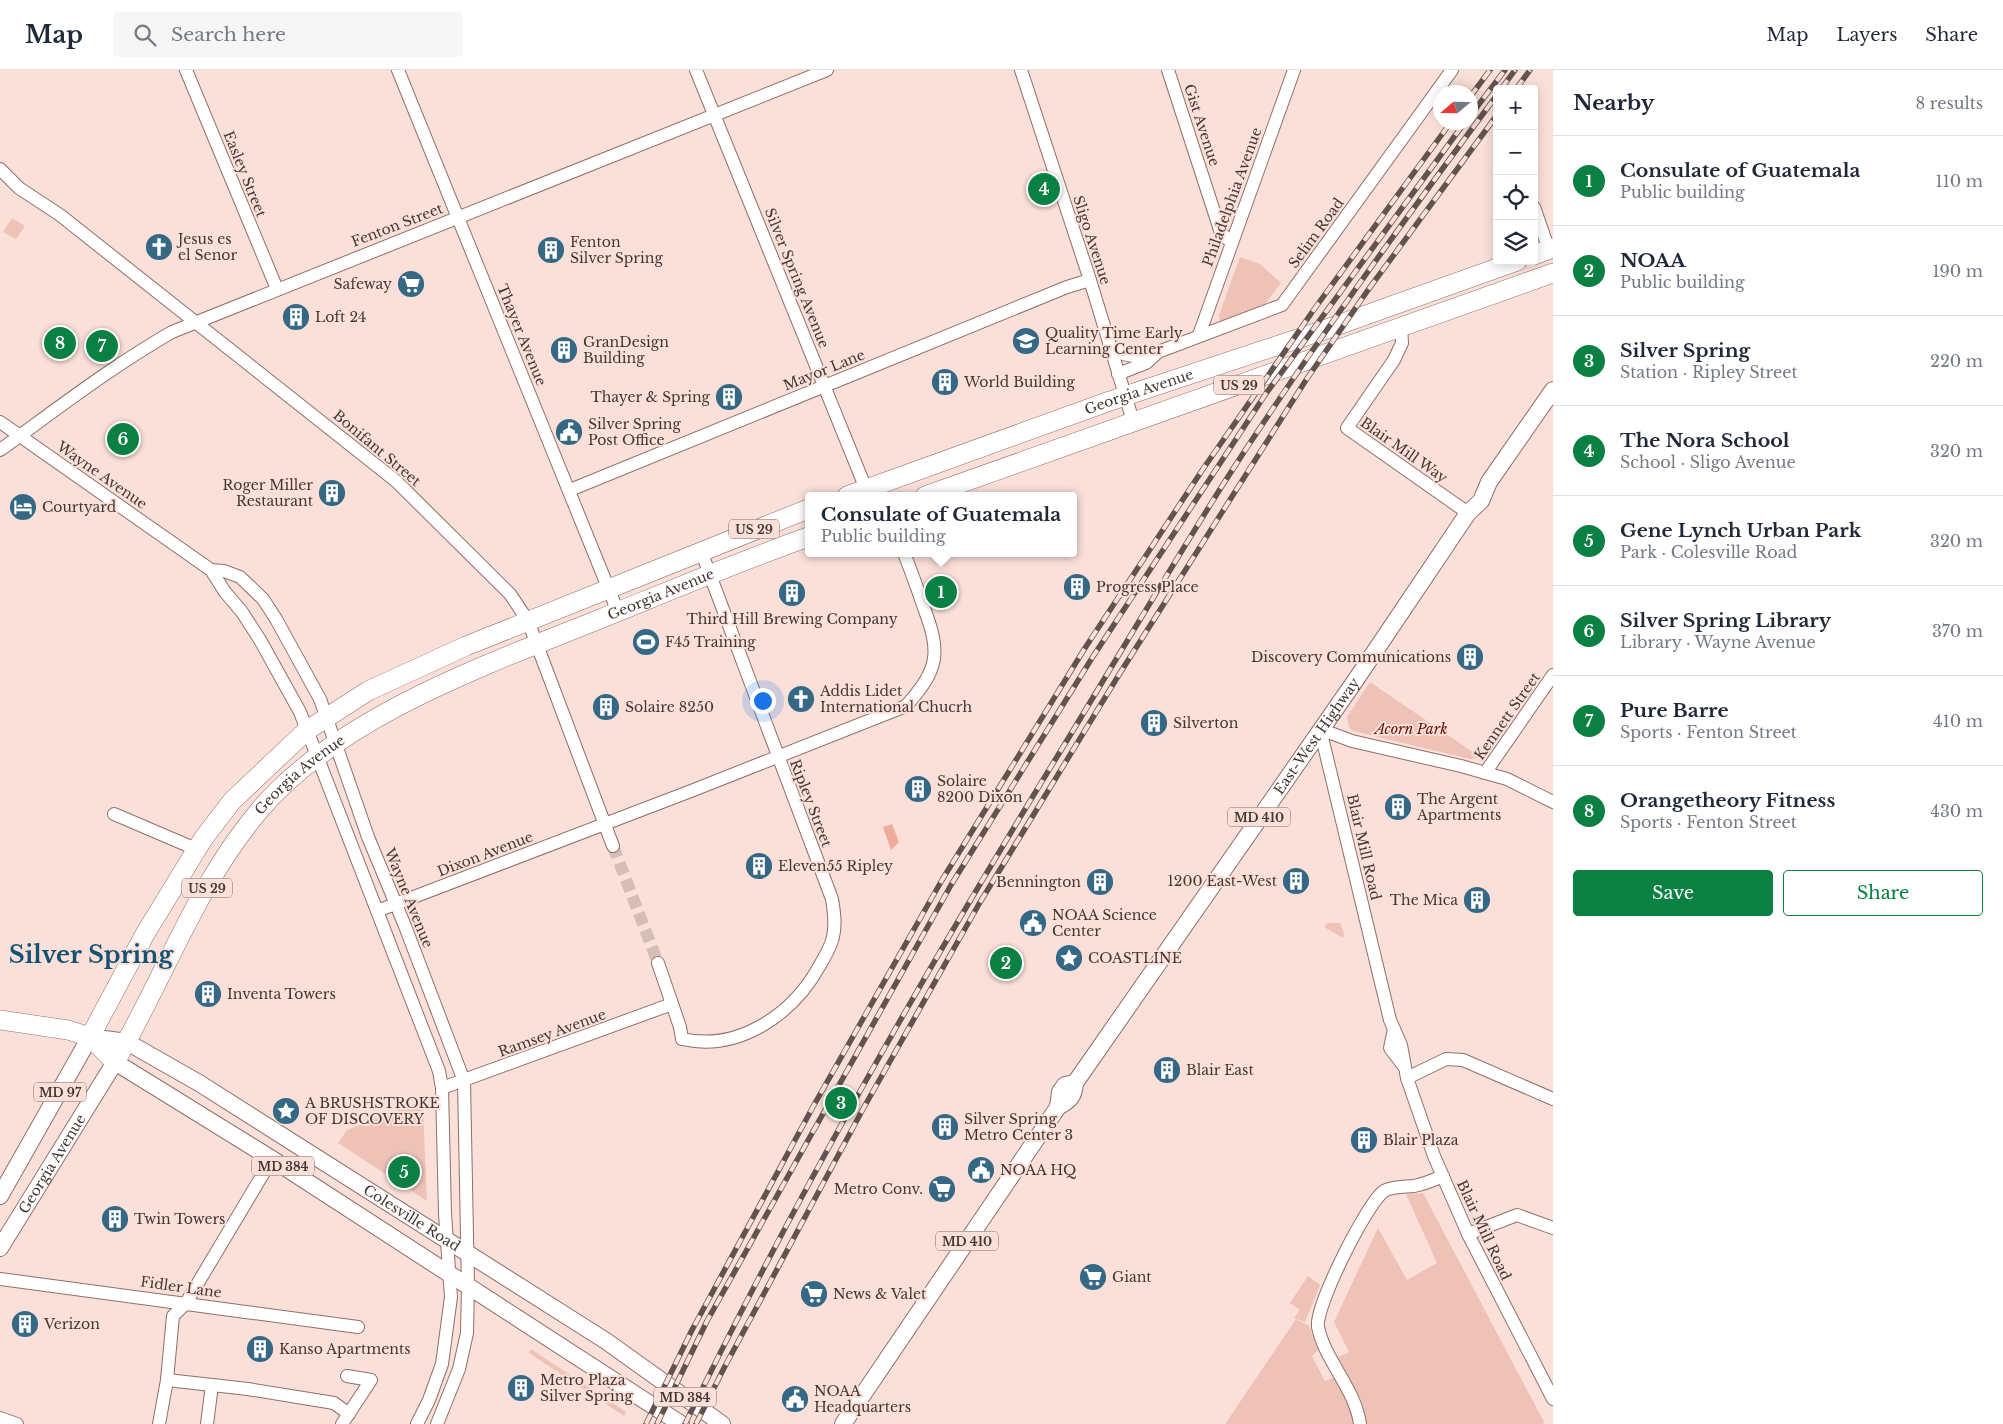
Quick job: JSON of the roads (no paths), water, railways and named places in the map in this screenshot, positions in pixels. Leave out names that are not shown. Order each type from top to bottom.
[{"type":"highway","name":"Georgia Avenue","points":[[869,492],[1125,396],[1314,333],[1506,265]]},
{"type":"highway","name":"Georgia Avenue","points":[[936,492],[1553,273]]},
{"type":"highway","points":[[1017,435],[1026,460]]},
{"type":"highway","name":"Georgia Avenue","points":[[90,1036],[146,934],[196,849],[232,800],[306,731],[368,691],[528,621],[805,509]]},
{"type":"highway","name":"Georgia Avenue","points":[[115,1062],[223,859],[258,811],[284,784],[336,744],[426,692],[536,645],[805,538]]},
{"type":"highway","name":"Colesville Road","points":[[0,1020],[68,1030],[90,1036],[115,1062]]},
{"type":"main road","name":"East-West Highway","points":[[843,1424],[1058,1107],[1060,1092],[1065,1084],[1075,1083],[1320,730],[1469,511],[1481,501],[1489,482],[1553,390]]},
{"type":"main road","name":"Colesville Road","points":[[90,1036],[127,1042],[199,1083],[606,1341],[722,1424]]},
{"type":"main road","name":"Georgia Avenue","points":[[0,1196],[90,1036]]},
{"type":"main road","name":"Colesville Road","points":[[115,1062],[272,1159],[681,1424]]},
{"type":"main road","name":"Georgia Avenue","points":[[0,1248],[115,1062]]},
{"type":"street","name":"Easley Street","points":[[186,70],[277,289]]},
{"type":"street","name":"Thayer Avenue","points":[[398,70],[618,612]]},
{"type":"street","name":"Silver Spring Avenue","points":[[696,70],[869,492]]},
{"type":"street","name":"Fenton Street","points":[[0,450],[72,396],[134,354],[172,332],[715,117],[827,70]]},
{"type":"street","name":"Sligo Avenue","points":[[1021,70],[1090,280],[1133,421]]},
{"type":"street","name":"Gist Avenue","points":[[1168,70],[1221,233],[1231,242]]},
{"type":"street","name":"Philadelphia Avenue","points":[[1199,335],[1294,70]]},
{"type":"street","name":"Selim Road","points":[[1109,345],[1123,354],[1133,356],[1158,352],[1282,305],[1452,70]]},
{"type":"street","name":"Bonifant Street","points":[[0,169],[18,188],[60,215],[396,481],[510,594],[528,621],[613,846]]},
{"type":"street","points":[[1537,220],[1545,251]]},
{"type":"street","name":"Mayor Lane","points":[[570,490],[1090,280]]},
{"type":"street","name":"Blair Mill Way","points":[[1401,327],[1402,343],[1394,360],[1347,428],[1469,511]]},
{"type":"street","name":"Selim Road","points":[[1118,374],[1146,363],[1158,352]]},
{"type":"street","name":"Wayne Avenue","points":[[0,422],[211,570],[278,669],[300,712],[439,1071],[442,1088],[447,1241],[451,1297],[442,1364],[429,1400],[417,1424]]},
{"type":"street","name":"Ripley Street","points":[[672,1004],[682,1039],[695,1042],[720,1040],[743,1034],[786,1010],[810,984],[833,938],[835,923],[832,899],[701,551]]},
{"type":"street","name":"Dixon Avenue","points":[[377,911],[893,713],[906,706],[917,694],[932,667],[936,642],[905,557]]},
{"type":"street","name":"Wayne Avenue","points":[[211,570],[224,571],[240,577],[263,599],[320,699],[368,837],[464,1081],[468,1286],[467,1333],[459,1370],[437,1424]]},
{"type":"street","name":"Kennett Street","points":[[1485,773],[1553,675]]},
{"type":"street","points":[[1320,730],[1352,741],[1507,779],[1553,802]]},
{"type":"street","name":"Blair Mill Road","points":[[1320,730],[1377,969],[1394,1029],[1390,1048],[1406,1072],[1443,1176],[1468,1234],[1553,1399]]},
{"type":"street","points":[[114,814],[196,849]]},
{"type":"street","points":[[658,963],[672,1004]]},
{"type":"street","name":"Ramsey Avenue","points":[[442,1088],[672,1004]]},
{"type":"street","points":[[1406,1072],[1446,1059],[1463,1060],[1553,1099]]},
{"type":"street","points":[[159,1424],[167,1380],[173,1316],[186,1302],[272,1159]]},
{"type":"street","points":[[1360,1424],[1354,1401],[1321,1338],[1318,1324],[1319,1314],[1336,1271],[1369,1209],[1384,1192],[1443,1176]]},
{"type":"street","points":[[1468,1234],[1517,1215],[1553,1228]]},
{"type":"street","name":"Fidler Lane","points":[[0,1279],[186,1302],[358,1327]]},
{"type":"street","points":[[167,1380],[334,1403],[345,1419],[371,1380],[347,1376]]},
{"type":"street","points":[[207,1424],[212,1385]]},
{"type":"street","points":[[0,1418],[17,1424]]},
{"type":"tunnel","points":[[613,846],[658,963]]},
{"type":"railway","points":[[1478,86],[1490,70]]},
{"type":"railway","points":[[1478,105],[1505,70]]},
{"type":"railway","points":[[1504,85],[1515,70]]},
{"type":"railway","points":[[1519,85],[1530,70]]},
{"type":"railway","points":[[685,1424],[773,1251],[866,1081],[963,913],[1182,551],[1222,486],[1322,337],[1493,100]]},
{"type":"railway","points":[[696,1424],[863,1109],[979,904],[1120,673],[1306,380],[1368,290],[1493,120]]},
{"type":"railway","points":[[646,1424],[692,1330],[814,1105],[942,880],[1085,648],[1203,469],[1315,308],[1445,130]]},
{"type":"railway","points":[[657,1424],[707,1321],[951,885],[1092,658],[1265,395],[1459,130]]},
{"type":"place","name":"The Nora School","points":[[1044,189]]},
{"type":"place","name":"Jesus es el Senor","points":[[159,247]]},
{"type":"place","name":"Fenton Silver Spring","points":[[551,250]]},
{"type":"place","name":"Safeway","points":[[411,284]]},
{"type":"place","name":"Loft 24","points":[[296,317]]},
{"type":"place","name":"Quality Time Early Learning Center","points":[[1026,341]]},
{"type":"place","name":"Orangetheory Fitness","points":[[60,343]]},
{"type":"place","name":"Pure Barre","points":[[102,346]]},
{"type":"place","name":"GranDesign Building","points":[[564,350]]},
{"type":"place","name":"World Building","points":[[945,382]]},
{"type":"place","name":"Thayer & Spring","points":[[729,397]]},
{"type":"place","name":"Silver Spring Post Office","points":[[569,432]]},
{"type":"place","name":"Silver Spring Library","points":[[123,439]]},
{"type":"place","name":"Roger Miller Restaurant","points":[[332,493]]},
{"type":"place","name":"Courtyard","points":[[23,507]]},
{"type":"place","name":"Progress Place","points":[[1077,587]]},
{"type":"place","name":"Consulate of Guatemala","points":[[941,592]]},
{"type":"place","name":"Third Hill Brewing Company","points":[[792,593]]},
{"type":"place","name":"F45 Training","points":[[646,642]]},
{"type":"place","name":"Discovery Communications","points":[[1470,657]]},
{"type":"place","name":"Addis Lidet International Chucrh","points":[[801,699]]},
{"type":"place","name":"Solaire 8250","points":[[606,707]]},
{"type":"place","name":"Silverton","points":[[1154,723]]},
{"type":"place","name":"Solaire 8200 Dixon","points":[[918,789]]},
{"type":"place","name":"The Argent Apartments","points":[[1398,807]]},
{"type":"place","name":"Eleven55 Ripley","points":[[759,866]]},
{"type":"place","name":"1200 East-West","points":[[1296,881]]},
{"type":"place","name":"Bennington","points":[[1100,882]]},
{"type":"place","name":"The Mica","points":[[1477,900]]},
{"type":"place","name":"NOAA Science Center","points":[[1033,923]]},
{"type":"place","name":"COASTLINE","points":[[1069,958]]},
{"type":"place","name":"NOAA","points":[[1006,963]]},
{"type":"place","name":"Inventa Towers","points":[[208,994]]},
{"type":"place","name":"Blair East","points":[[1167,1070]]},
{"type":"place","name":"Silver Spring","points":[[841,1103]]},
{"type":"place","name":"A BRUSHSTROKE OF DISCOVERY","points":[[286,1111]]},
{"type":"place","name":"Silver Spring Metro Center 3","points":[[945,1127]]},
{"type":"place","name":"Blair Plaza","points":[[1364,1140]]},
{"type":"place","name":"NOAA HQ","points":[[981,1170]]},
{"type":"place","name":"Gene Lynch Urban Park","points":[[404,1172]]},
{"type":"place","name":"Metro Conv.","points":[[942,1189]]},
{"type":"place","name":"Twin Towers","points":[[115,1219]]},
{"type":"place","name":"Giant","points":[[1093,1277]]},
{"type":"place","name":"News & Valet","points":[[814,1294]]},
{"type":"place","name":"Verizon","points":[[25,1324]]},
{"type":"place","name":"Kanso Apartments","points":[[260,1349]]},
{"type":"place","name":"Metro Plaza Silver Spring","points":[[521,1388]]},
{"type":"place","name":"NOAA Headquarters","points":[[795,1399]]},
{"type":"district","name":"Silver Spring","points":[[91,954]]},
{"type":"park label","name":"Acorn Park","points":[[1411,729]]}]
